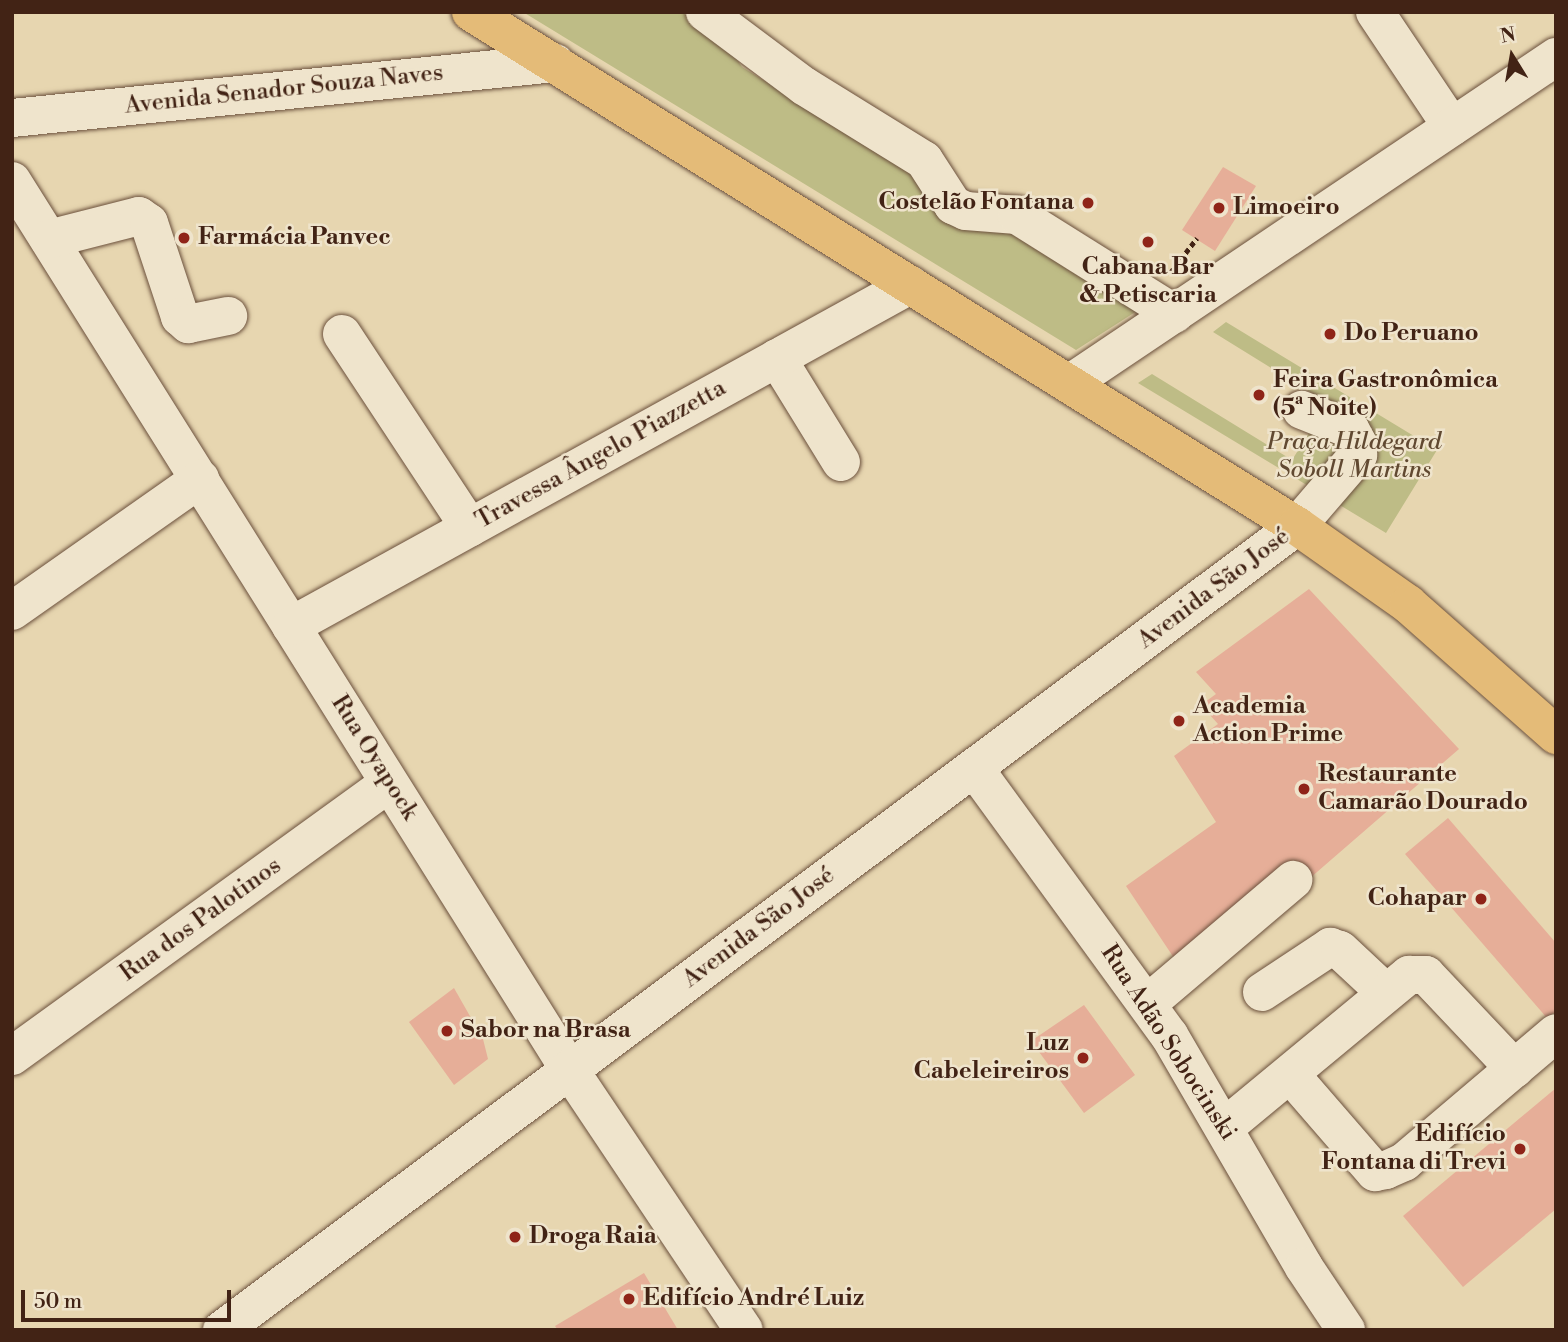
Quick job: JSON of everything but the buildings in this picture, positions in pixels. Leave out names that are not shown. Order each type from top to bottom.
[{"type":"main road","points":[[471,12],[1297,526],[1408,604],[1556,735]]},
{"type":"street","points":[[705,12],[748,40],[797,82],[924,160],[953,205],[974,212],[1017,215],[1163,307]]},
{"type":"street","points":[[1375,12],[1452,127]]},
{"type":"street","points":[[1069,384],[1163,307],[1452,127],[1556,57]]},
{"type":"street","name":"Avenida Senador Souza Naves","points":[[12,118],[555,63]]},
{"type":"street","name":"Rua Oyapock","points":[[12,181],[32,229],[200,479],[569,1069],[744,1330]]},
{"type":"street","points":[[32,229],[128,215],[139,216],[149,223],[180,317],[188,324],[228,316]]},
{"type":"street","name":"Travessa Ângelo Piazzetta","points":[[291,626],[910,285]]},
{"type":"street","points":[[342,334],[470,528]]},
{"type":"street","points":[[777,358],[841,462]]},
{"type":"street","name":"Avenida São José","points":[[222,1330],[1297,526],[1358,455],[1358,444],[1350,429],[1303,410]]},
{"type":"street","points":[[12,611],[200,479]]},
{"type":"street","name":"Rua Adão Sobocinski","points":[[974,768],[1147,1004],[1225,1127],[1304,1267],[1346,1330]]},
{"type":"street","name":"Rua dos Palotinos","points":[[12,1056],[390,783]]},
{"type":"street","points":[[1147,1004],[1293,880]]},
{"type":"street","points":[[1262,992],[1329,947],[1340,950],[1384,991]]},
{"type":"street","points":[[1225,1127],[1384,991],[1409,975],[1426,975],[1516,1069]]},
{"type":"street","points":[[1290,1074],[1375,1172],[1404,1162],[1556,1033]]},
{"type":"path","points":[[1163,307],[1197,238]]},
{"type":"green space","points":[[523,12],[681,12],[722,37],[742,67],[1140,309],[1076,350]]},
{"type":"green space","name":"Praça Hildegard Soboll Martins","points":[[1226,322],[1437,450],[1386,533],[1138,383],[1152,374],[1292,460],[1328,403],[1213,332]]},
{"type":"place","name":"Costelão Fontana","points":[[1088,203]]},
{"type":"place","name":"Limoeiro","points":[[1219,208]]},
{"type":"place","name":"Farmácia Panvec","points":[[184,238]]},
{"type":"place","name":"Cabana Bar & Petiscaria","points":[[1148,242]]},
{"type":"place","name":"Do Peruano","points":[[1330,334]]},
{"type":"place","name":"Feira Gastronômica (5ª Noite)","points":[[1259,395]]},
{"type":"place","name":"Academia Action Prime","points":[[1179,721]]},
{"type":"place","name":"Restaurante Camarão Dourado","points":[[1304,789]]},
{"type":"place","name":"Cohapar","points":[[1481,899]]},
{"type":"place","name":"Sabor na Brasa","points":[[447,1031]]},
{"type":"place","name":"Luz Cabeleireiros","points":[[1083,1058]]},
{"type":"place","name":"Edifício Fontana di Trevi","points":[[1520,1149]]},
{"type":"place","name":"Droga Raia","points":[[515,1237]]},
{"type":"place","name":"Edifício André Luiz","points":[[629,1299]]}]
